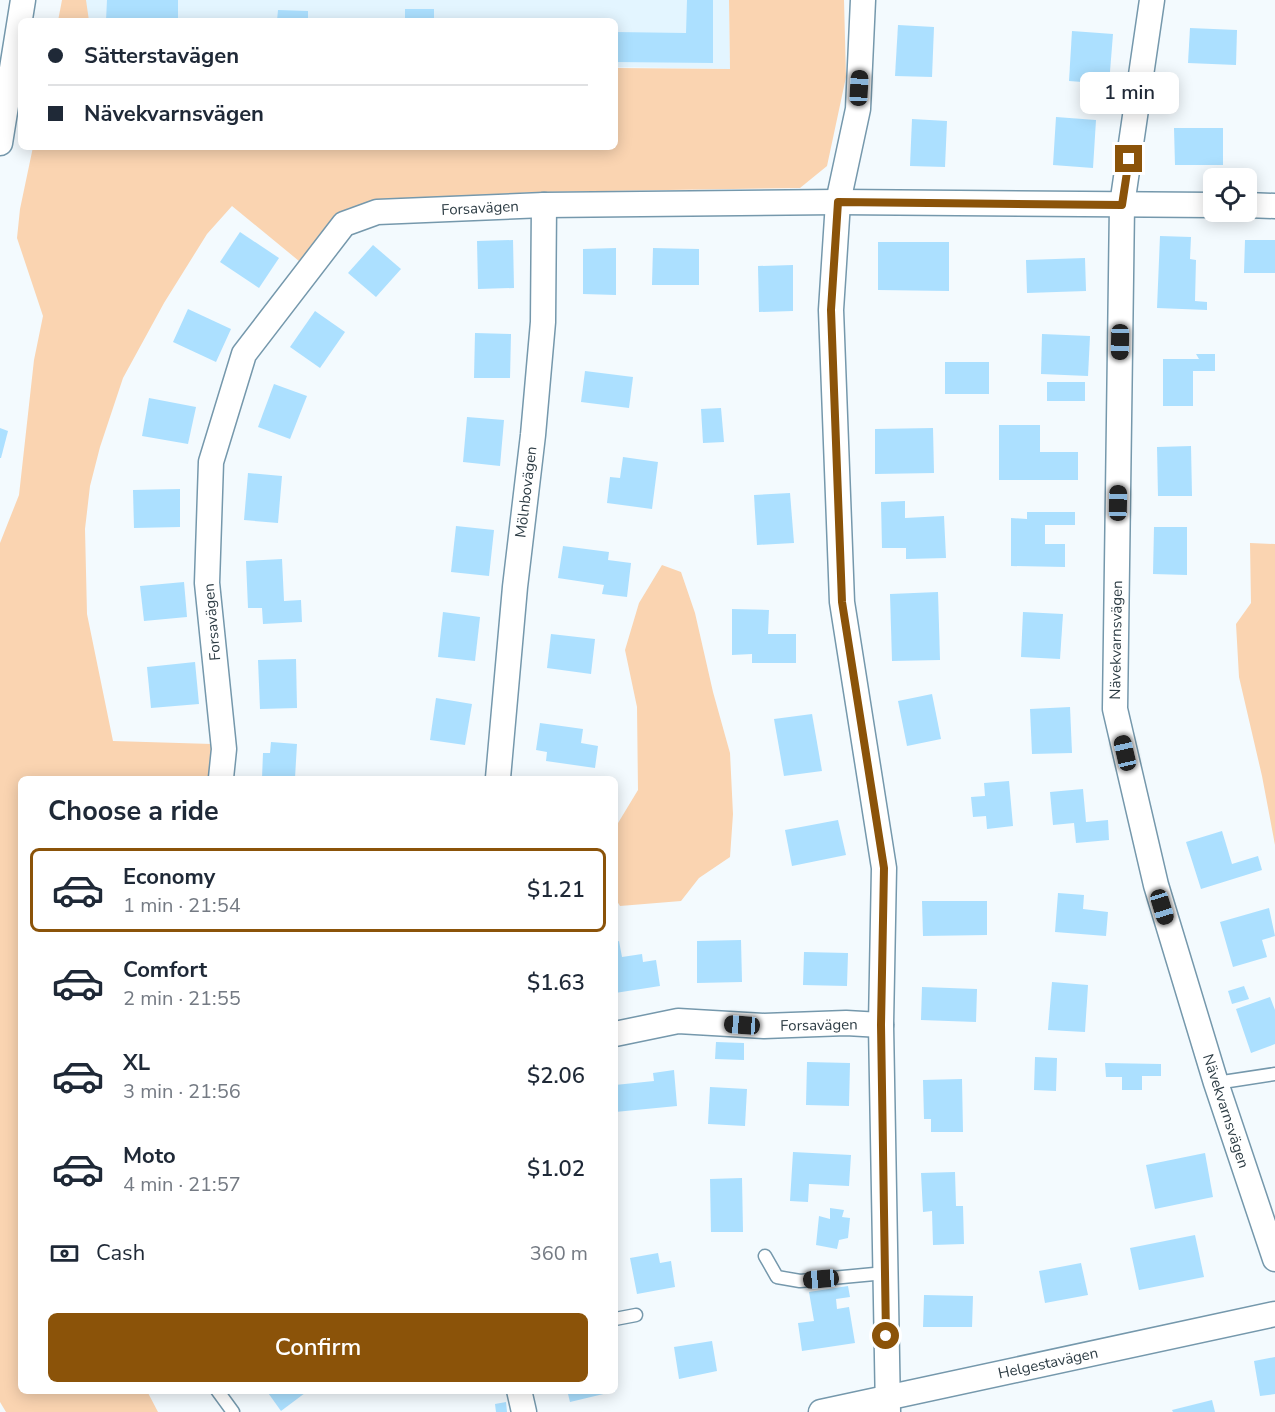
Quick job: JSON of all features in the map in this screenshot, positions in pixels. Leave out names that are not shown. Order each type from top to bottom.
[{"type":"street","points":[[20,18],[23,0]]},
{"type":"street","points":[[863,0],[858,109],[838,202],[831,310],[842,602],[884,868],[881,1025],[888,1405]]},
{"type":"street","name":"Nävekvarnsvägen","points":[[1152,0],[1122,205],[1115,709],[1156,885],[1216,1083],[1275,1259]]},
{"type":"street","points":[[0,143],[18,31]]},
{"type":"street","name":"Forsavägen","points":[[221,776],[224,749],[207,583],[211,462],[244,354],[344,224],[377,212],[544,205],[838,202],[1203,205]]},
{"type":"street","name":"Mölnbovägen","points":[[498,776],[515,587],[533,435],[543,322],[544,205]]},
{"type":"street","points":[[1257,206],[1275,206]]},
{"type":"street","name":"Forsavägen","points":[[618,1033],[678,1021],[764,1026],[846,1023],[881,1025]]},
{"type":"street","name":"Helgestavägen","points":[[821,1412],[888,1405],[1275,1314]]},
{"type":"street","points":[[520,1394],[524,1412]]},
{"type":"lane","points":[[1216,1083],[1275,1074]]},
{"type":"lane","points":[[765,1257],[777,1277],[800,1281],[885,1273]]},
{"type":"lane","points":[[618,1318],[636,1315]]},
{"type":"lane","points":[[220,1394],[233,1412]]},
{"type":"shaded area","points":[[62,0],[86,0],[89,18],[59,18]]},
{"type":"shaded area","points":[[75,0],[729,0],[730,69],[618,67],[618,18],[78,18]]},
{"type":"shaded area","points":[[729,0],[844,0],[846,77],[827,166],[800,188],[539,192],[403,199],[348,208],[299,261],[232,206],[207,234],[164,303],[123,378],[100,447],[90,486],[85,529],[87,614],[113,741],[212,744],[209,776],[18,776],[18,1394],[149,1394],[158,1412],[6,1412],[0,1402],[0,543],[19,495],[34,360],[43,316],[17,238],[20,209],[32,150],[618,150],[618,68],[730,69]]},
{"type":"shaded area","points":[[1250,543],[1275,544],[1275,845],[1239,677],[1236,624],[1251,603]]},
{"type":"shaded area","points":[[662,565],[681,572],[695,613],[730,753],[733,814],[730,857],[699,878],[681,901],[620,906],[618,903],[618,823],[638,790],[637,707],[625,650],[639,603]]},
{"type":"building","points":[[107,0],[178,0],[178,18],[106,18]]},
{"type":"building","points":[[687,0],[713,0],[713,63],[618,62],[618,32],[686,33]]},
{"type":"building","points":[[405,9],[434,9],[434,18],[405,18]]},
{"type":"building","points":[[278,10],[308,11],[308,18],[277,18]]},
{"type":"building","points":[[898,25],[934,27],[932,77],[895,76]]},
{"type":"building","points":[[1190,28],[1237,30],[1236,65],[1188,63]]},
{"type":"building","points":[[1072,31],[1113,34],[1109,84],[1069,81]]},
{"type":"building","points":[[1056,117],[1096,120],[1093,168],[1053,165]]},
{"type":"building","points":[[912,119],[947,121],[945,167],[910,166]]},
{"type":"building","points":[[1174,128],[1223,128],[1223,165],[1175,165]]},
{"type":"building","points":[[240,232],[279,258],[259,288],[220,262]]},
{"type":"building","points":[[1160,236],[1191,237],[1190,259],[1196,260],[1195,301],[1207,302],[1207,310],[1157,308]]},
{"type":"building","points":[[513,240],[514,288],[478,289],[477,241]]},
{"type":"building","points":[[1245,240],[1275,240],[1275,273],[1244,273]]},
{"type":"building","points":[[878,242],[949,242],[949,291],[878,290]]},
{"type":"building","points":[[373,245],[401,269],[376,297],[348,273]]},
{"type":"building","points":[[616,248],[616,295],[583,294],[583,249]]},
{"type":"building","points":[[653,248],[699,249],[699,285],[652,285]]},
{"type":"building","points":[[1085,258],[1086,291],[1027,293],[1026,260]]},
{"type":"building","points":[[793,265],[793,311],[759,312],[758,266]]},
{"type":"building","points":[[188,309],[231,329],[216,362],[173,342]]},
{"type":"building","points":[[315,311],[345,332],[320,368],[290,347]]},
{"type":"building","points":[[475,333],[511,334],[510,378],[474,378]]},
{"type":"building","points":[[1042,334],[1090,336],[1088,376],[1041,374]]},
{"type":"building","points":[[1196,354],[1215,354],[1215,371],[1193,371],[1193,406],[1163,406],[1163,359],[1199,359]]},
{"type":"building","points":[[945,362],[989,362],[989,394],[945,394]]},
{"type":"building","points":[[585,371],[633,377],[629,408],[581,402]]},
{"type":"building","points":[[1047,382],[1085,382],[1085,401],[1047,401]]},
{"type":"building","points":[[274,384],[307,396],[290,439],[258,427]]},
{"type":"building","points":[[149,398],[196,407],[188,444],[142,436]]},
{"type":"building","points":[[721,408],[724,442],[703,443],[701,409]]},
{"type":"building","points":[[467,417],[504,420],[500,466],[463,462]]},
{"type":"building","points":[[999,425],[1040,425],[1040,452],[1078,452],[1078,480],[999,480]]},
{"type":"building","points":[[0,428],[8,431],[1,458],[0,458]]},
{"type":"building","points":[[933,428],[934,473],[875,474],[875,429]]},
{"type":"building","points":[[1191,446],[1192,496],[1158,496],[1157,447]]},
{"type":"building","points":[[623,457],[658,462],[652,509],[607,503],[610,477],[620,478]]},
{"type":"building","points":[[248,473],[282,476],[278,523],[244,520]]},
{"type":"building","points":[[180,489],[180,527],[134,528],[133,490]]},
{"type":"building","points":[[790,493],[794,543],[757,545],[754,495]]},
{"type":"building","points":[[905,501],[905,518],[944,516],[946,558],[906,559],[906,548],[882,548],[881,502]]},
{"type":"building","points":[[1027,512],[1075,512],[1075,525],[1045,525],[1045,544],[1065,544],[1065,567],[1011,566],[1011,518],[1027,519]]},
{"type":"building","points":[[456,526],[494,530],[489,576],[451,572]]},
{"type":"building","points":[[1154,527],[1187,527],[1187,575],[1153,574]]},
{"type":"building","points":[[563,546],[609,552],[608,560],[631,563],[627,597],[602,594],[604,585],[558,578]]},
{"type":"building","points":[[282,559],[284,601],[301,600],[302,622],[263,624],[262,608],[248,608],[246,561]]},
{"type":"building","points":[[184,582],[187,617],[144,621],[140,586]]},
{"type":"building","points":[[938,592],[940,660],[892,661],[890,594]]},
{"type":"building","points":[[732,609],[769,610],[768,634],[796,634],[796,663],[752,663],[752,654],[732,655]]},
{"type":"building","points":[[443,612],[480,617],[475,661],[438,657]]},
{"type":"building","points":[[1023,612],[1063,614],[1060,659],[1021,657]]},
{"type":"building","points":[[551,634],[595,639],[591,674],[547,668]]},
{"type":"building","points":[[296,659],[297,708],[260,709],[258,660]]},
{"type":"building","points":[[195,662],[199,704],[151,708],[147,667]]},
{"type":"building","points":[[932,694],[941,739],[907,746],[898,701]]},
{"type":"building","points":[[436,698],[472,704],[465,745],[430,740]]},
{"type":"building","points":[[1070,707],[1072,753],[1032,754],[1030,709]]},
{"type":"building","points":[[812,714],[822,771],[784,776],[774,719]]},
{"type":"building","points":[[540,723],[583,729],[581,743],[598,746],[595,768],[546,761],[547,752],[536,750]]},
{"type":"building","points":[[271,742],[297,744],[295,776],[262,776],[263,753],[270,753]]},
{"type":"building","points":[[1009,781],[1013,826],[987,829],[986,816],[973,817],[971,797],[985,796],[984,783]]},
{"type":"building","points":[[1083,789],[1086,822],[1108,820],[1109,840],[1076,843],[1074,823],[1053,825],[1050,792]]},
{"type":"building","points":[[838,820],[846,855],[792,866],[785,830]]},
{"type":"building","points":[[1222,831],[1232,864],[1258,856],[1262,870],[1201,889],[1186,842]]},
{"type":"building","points":[[1058,893],[1084,895],[1083,909],[1108,912],[1106,936],[1055,932]]},
{"type":"building","points":[[922,901],[987,901],[987,935],[923,936]]},
{"type":"building","points":[[1269,908],[1275,936],[1262,940],[1267,957],[1233,967],[1220,922]]},
{"type":"building","points":[[741,940],[742,982],[697,983],[697,941]]},
{"type":"building","points":[[618,941],[622,957],[642,954],[643,962],[656,960],[660,986],[618,993]]},
{"type":"building","points":[[804,952],[848,953],[847,986],[803,985]]},
{"type":"building","points":[[1052,982],[1088,985],[1085,1032],[1048,1030]]},
{"type":"building","points":[[1244,986],[1249,999],[1232,1004],[1228,991]]},
{"type":"building","points":[[922,987],[977,989],[976,1022],[921,1020]]},
{"type":"building","points":[[1270,997],[1275,1010],[1275,1044],[1251,1053],[1236,1009]]},
{"type":"building","points":[[716,1042],[744,1043],[744,1060],[715,1059]]},
{"type":"building","points":[[1035,1057],[1057,1058],[1056,1091],[1034,1090]]},
{"type":"building","points":[[807,1062],[850,1063],[849,1106],[806,1105]]},
{"type":"building","points":[[1105,1063],[1161,1064],[1161,1076],[1142,1076],[1142,1090],[1122,1090],[1122,1077],[1106,1077]]},
{"type":"building","points":[[674,1070],[677,1106],[618,1112],[618,1085],[654,1081],[653,1073]]},
{"type":"building","points":[[962,1079],[963,1132],[931,1132],[931,1119],[924,1119],[923,1080]]},
{"type":"building","points":[[710,1087],[747,1089],[745,1126],[708,1124]]},
{"type":"building","points":[[793,1152],[851,1155],[849,1186],[809,1184],[808,1202],[790,1201]]},
{"type":"building","points":[[1205,1153],[1213,1197],[1155,1209],[1146,1165]]},
{"type":"building","points":[[955,1172],[956,1206],[963,1206],[964,1244],[933,1245],[932,1211],[923,1212],[921,1173]]},
{"type":"building","points":[[742,1178],[743,1232],[711,1232],[710,1179]]},
{"type":"building","points":[[830,1208],[844,1210],[842,1217],[850,1218],[848,1238],[839,1240],[837,1249],[816,1245],[819,1216],[830,1219]]},
{"type":"building","points":[[1195,1235],[1204,1277],[1139,1290],[1130,1248]]},
{"type":"building","points":[[658,1253],[660,1263],[671,1261],[675,1287],[637,1294],[630,1258]]},
{"type":"building","points":[[1081,1263],[1088,1295],[1045,1303],[1039,1271]]},
{"type":"building","points":[[848,1286],[850,1297],[836,1299],[837,1309],[849,1307],[855,1343],[802,1351],[798,1323],[814,1321],[809,1292]]},
{"type":"building","points":[[924,1295],[973,1296],[972,1327],[923,1327]]},
{"type":"building","points":[[712,1341],[717,1371],[679,1379],[674,1347]]},
{"type":"building","points":[[1275,1357],[1275,1394],[1260,1396],[1254,1361]]},
{"type":"building","points":[[269,1394],[304,1394],[281,1411]]},
{"type":"building","points":[[568,1394],[603,1394],[570,1402]]},
{"type":"building","points":[[1212,1400],[1215,1412],[1173,1412],[1172,1410]]},
{"type":"building","points":[[506,1402],[507,1412],[496,1412],[495,1404]]},
{"type":"route","points":[[886,1336],[881,1025],[884,868],[842,602],[831,310],[838,202],[1122,205],[1129,159]]}]
